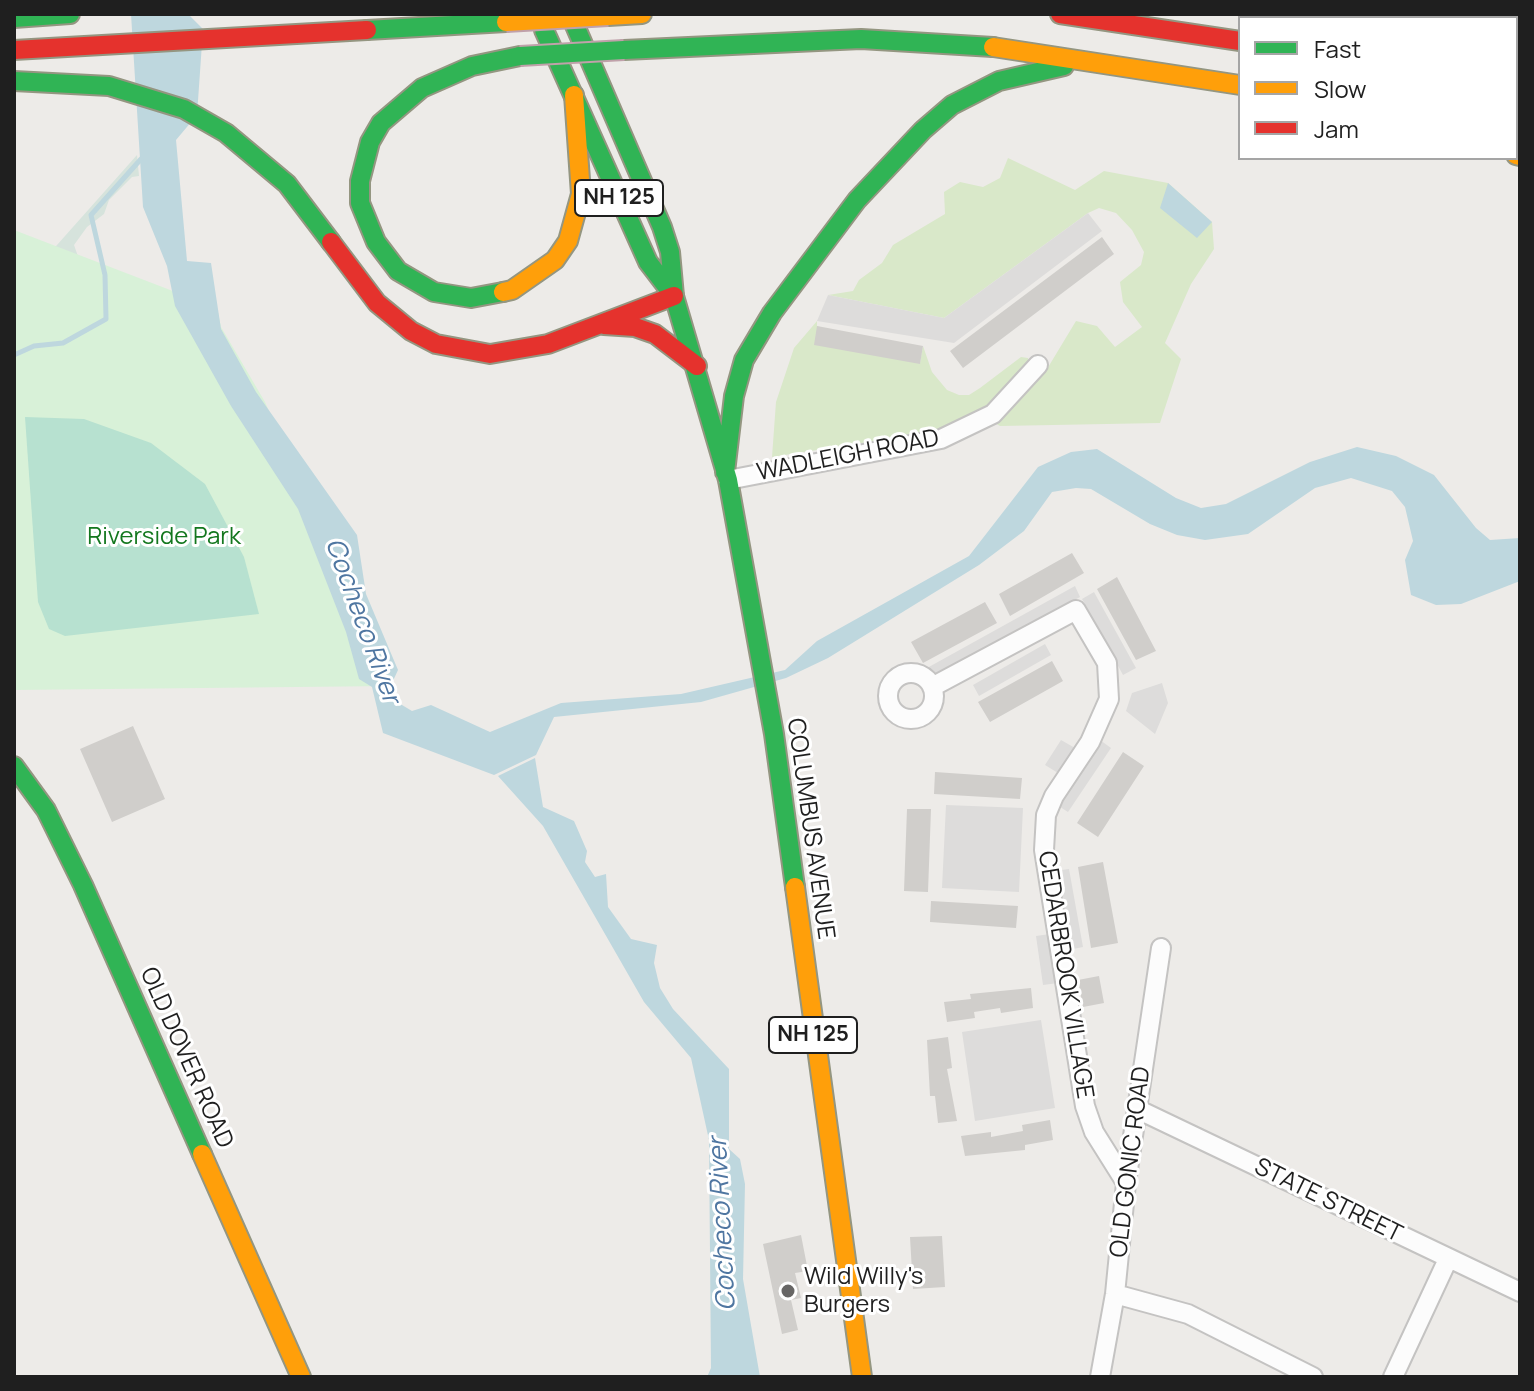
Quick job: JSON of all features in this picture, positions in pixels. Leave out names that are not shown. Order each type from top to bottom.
[{"type":"main road","points":[[14,18],[70,14]]},
{"type":"main road","name":"NH 125","points":[[536,14],[648,262],[674,296]]},
{"type":"main road","name":"NH 125","points":[[570,14],[662,227],[670,252],[674,296]]},
{"type":"main road","points":[[14,50],[642,14]]},
{"type":"main road","points":[[1060,14],[1238,41]]},
{"type":"main road","points":[[574,95],[581,194],[572,231],[555,260],[512,290],[471,298],[434,292],[398,271],[376,242],[360,203],[360,181],[370,142],[390,113],[422,88],[472,66],[520,56],[861,39],[979,45],[1100,61],[1238,85]]},
{"type":"main road","points":[[727,476],[734,396],[744,360],[780,301],[875,179],[952,105],[980,89],[1021,74],[1100,61]]},
{"type":"main road","points":[[14,81],[109,86],[184,109],[226,133],[287,184],[377,303],[411,331],[449,348],[490,354],[548,344],[674,296]]},
{"type":"main road","name":"COLUMBUS AVENUE","points":[[674,296],[727,476],[767,693],[862,1377]]},
{"type":"main road","points":[[601,325],[635,327],[655,334],[697,366]]},
{"type":"main road","name":"OLD DOVER ROAD","points":[[14,766],[46,810],[83,885],[301,1377]]},
{"type":"street","name":"WADLEIGH ROAD","points":[[727,476],[941,439],[993,414],[1038,365]]},
{"type":"street","name":"CEDARBROOK VILLAGE","points":[[932,687],[1076,610],[1107,663],[1109,699],[1090,742],[1054,796],[1046,815],[1044,850],[1085,1106],[1094,1132],[1126,1183]]},
{"type":"street","name":"OLD GONIC ROAD","points":[[1100,1377],[1115,1294],[1126,1183],[1161,948]]},
{"type":"street","name":"STATE STREET","points":[[1137,1109],[1520,1292]]},
{"type":"street","points":[[1393,1377],[1448,1259]]},
{"type":"street","points":[[1115,1294],[1188,1314],[1313,1377]]},
{"type":"green space","points":[[1008,158],[1075,190],[1104,171],[1168,183],[1212,222],[1214,249],[1191,284],[1165,343],[1181,359],[1160,423],[1000,426],[993,422],[1047,369],[1076,321],[1097,326],[1115,347],[1142,327],[1123,302],[1120,282],[1141,265],[1144,252],[1132,230],[1116,213],[1099,208],[1088,213],[944,318],[828,295],[853,291],[859,280],[882,263],[893,245],[945,214],[944,192],[960,182],[983,187],[1000,178]]},
{"type":"green space","name":"Riverside Park","points":[[14,230],[217,308],[221,327],[265,402],[390,686],[14,690]]},
{"type":"green space","points":[[817,321],[817,326],[920,363],[923,346],[932,372],[947,390],[959,395],[969,395],[1021,357],[1028,358],[1029,365],[985,409],[939,431],[772,457],[776,402],[794,348]]},
{"type":"green space","points":[[25,417],[84,419],[151,443],[205,484],[244,557],[259,614],[65,636],[49,629],[38,602]]},
{"type":"shaded area","points":[[137,155],[139,176],[132,177],[109,200],[104,214],[87,227],[74,245],[81,265],[41,263]]},
{"type":"shaded area","points":[[1088,213],[1102,231],[954,343],[817,321],[828,295],[944,318]]},
{"type":"shaded area","points":[[1075,586],[1080,597],[934,679],[927,668]]},
{"type":"shaded area","points":[[1094,592],[1136,668],[1123,675],[1082,599]]},
{"type":"shaded area","points":[[1045,644],[1051,655],[979,696],[973,685]]},
{"type":"shaded area","points":[[1162,683],[1168,703],[1155,734],[1126,711],[1132,693]]},
{"type":"shaded area","points":[[1061,740],[1075,748],[1058,773],[1045,765]]},
{"type":"shaded area","points":[[1100,740],[1111,748],[1068,812],[1057,805]]},
{"type":"shaded area","points":[[946,805],[1023,808],[1019,892],[942,888]]},
{"type":"shaded area","points":[[1069,869],[1083,947],[1068,950],[1054,871]]},
{"type":"shaded area","points":[[1050,934],[1058,983],[1043,985],[1036,936]]},
{"type":"shaded area","points":[[1041,1020],[1055,1108],[975,1121],[962,1032]]},
{"type":"water","name":"Cocheco River","points":[[131,14],[188,14],[203,29],[197,115],[176,140],[187,261],[211,263],[221,329],[256,392],[357,535],[366,594],[398,670],[392,683],[397,702],[412,711],[431,705],[490,732],[561,703],[681,694],[785,670],[817,641],[969,556],[1038,467],[1071,452],[1097,449],[1176,498],[1201,508],[1226,504],[1310,462],[1357,447],[1396,456],[1434,475],[1476,528],[1490,540],[1520,538],[1520,581],[1461,604],[1436,605],[1411,595],[1405,560],[1413,541],[1405,507],[1392,491],[1351,478],[1315,488],[1248,534],[1205,540],[1177,535],[1150,524],[1091,489],[1076,488],[1052,492],[1024,531],[979,565],[828,658],[786,678],[701,702],[554,717],[536,755],[494,775],[383,733],[372,687],[359,679],[346,632],[298,509],[231,406],[175,306],[167,266],[143,207]]},
{"type":"water","points":[[1168,183],[1212,222],[1197,238],[1160,208]]},
{"type":"water","name":"Cocheco River","points":[[535,758],[543,807],[574,821],[587,851],[585,862],[595,877],[606,874],[608,907],[631,939],[657,945],[654,963],[660,988],[673,1009],[729,1069],[729,1149],[740,1159],[745,1184],[743,1279],[760,1377],[707,1377],[711,1368],[709,1140],[691,1058],[644,1002],[543,826],[498,776]]},
{"type":"building","points":[[1102,237],[1114,254],[963,368],[950,351]]},
{"type":"building","points":[[817,326],[923,346],[920,364],[814,345]]},
{"type":"building","points":[[1072,553],[1084,573],[1010,616],[999,594]]},
{"type":"building","points":[[1117,577],[1156,651],[1136,660],[1097,589]]},
{"type":"building","points":[[985,602],[997,623],[923,663],[911,642]]},
{"type":"building","points":[[1052,661],[1063,681],[990,722],[978,702]]},
{"type":"building","points":[[133,726],[165,799],[112,822],[80,749]]},
{"type":"building","points":[[1123,752],[1144,766],[1098,837],[1077,823]]},
{"type":"building","points":[[935,772],[1022,778],[1020,799],[934,794]]},
{"type":"building","points":[[907,809],[931,809],[928,892],[904,891]]},
{"type":"building","points":[[1103,862],[1118,943],[1091,948],[1078,867]]},
{"type":"building","points":[[931,901],[1018,906],[1016,928],[930,922]]},
{"type":"building","points":[[1099,976],[1104,1003],[1083,1007],[1078,980]]},
{"type":"building","points":[[1031,988],[1033,1008],[1001,1013],[1000,1008],[974,1012],[975,1018],[947,1022],[944,1002],[971,999],[970,994]]},
{"type":"building","points":[[948,1037],[952,1068],[947,1069],[957,1121],[938,1123],[935,1096],[930,1096],[927,1040]]},
{"type":"building","points":[[1050,1120],[1053,1140],[1025,1145],[1025,1150],[965,1156],[961,1136],[991,1132],[991,1137],[1023,1131],[1022,1125]]},
{"type":"building","points":[[801,1235],[808,1271],[795,1273],[801,1298],[791,1300],[798,1330],[782,1334],[763,1244]]},
{"type":"building","points":[[942,1236],[945,1287],[913,1289],[910,1237]]},
{"type":"waterway","points":[[14,355],[34,346],[63,343],[106,319],[105,275],[91,215],[141,159]]},
{"type":"traffic: fast","points":[[14,18],[70,14]]},
{"type":"traffic: fast","points":[[570,14],[662,227],[670,252],[674,296]]},
{"type":"traffic: fast","points":[[1284,14],[1294,16]]},
{"type":"traffic: fast","points":[[367,30],[506,22]]},
{"type":"traffic: fast","points":[[544,30],[648,262],[674,296]]},
{"type":"traffic: fast","points":[[624,50],[861,39],[993,47]]},
{"type":"traffic: fast","points":[[520,56],[624,50]]},
{"type":"traffic: fast","points":[[503,292],[471,298],[434,292],[398,271],[376,242],[360,203],[360,181],[370,142],[381,123],[422,88],[472,66],[520,56]]},
{"type":"traffic: fast","points":[[725,472],[734,396],[744,360],[772,313],[857,200],[923,130],[952,105],[999,81],[1064,66]]},
{"type":"traffic: fast","points":[[14,81],[109,86],[184,109],[226,133],[287,184],[331,242]]},
{"type":"traffic: fast","points":[[674,296],[728,480],[774,734],[795,887]]},
{"type":"traffic: fast","points":[[14,766],[46,810],[83,885],[202,1154]]},
{"type":"traffic: slow","points":[[608,16],[642,14]]},
{"type":"traffic: slow","points":[[1415,14],[1420,16]]},
{"type":"traffic: slow","points":[[506,22],[608,16]]},
{"type":"traffic: slow","points":[[993,47],[1238,85]]},
{"type":"traffic: slow","points":[[503,292],[512,290],[555,260],[568,241],[581,194],[574,95]]},
{"type":"traffic: slow","points":[[795,887],[862,1377]]},
{"type":"traffic: slow","points":[[202,1154],[301,1377]]},
{"type":"traffic: jam","points":[[1060,14],[1238,41]]},
{"type":"traffic: jam","points":[[14,50],[367,30]]},
{"type":"traffic: jam","points":[[331,242],[377,303],[411,331],[436,344],[490,354],[548,344],[674,296]]},
{"type":"traffic: jam","points":[[604,325],[635,327],[655,334],[697,366]]},
{"type":"place","name":"Wild Willy's Burgers","points":[[788,1291]]}]
